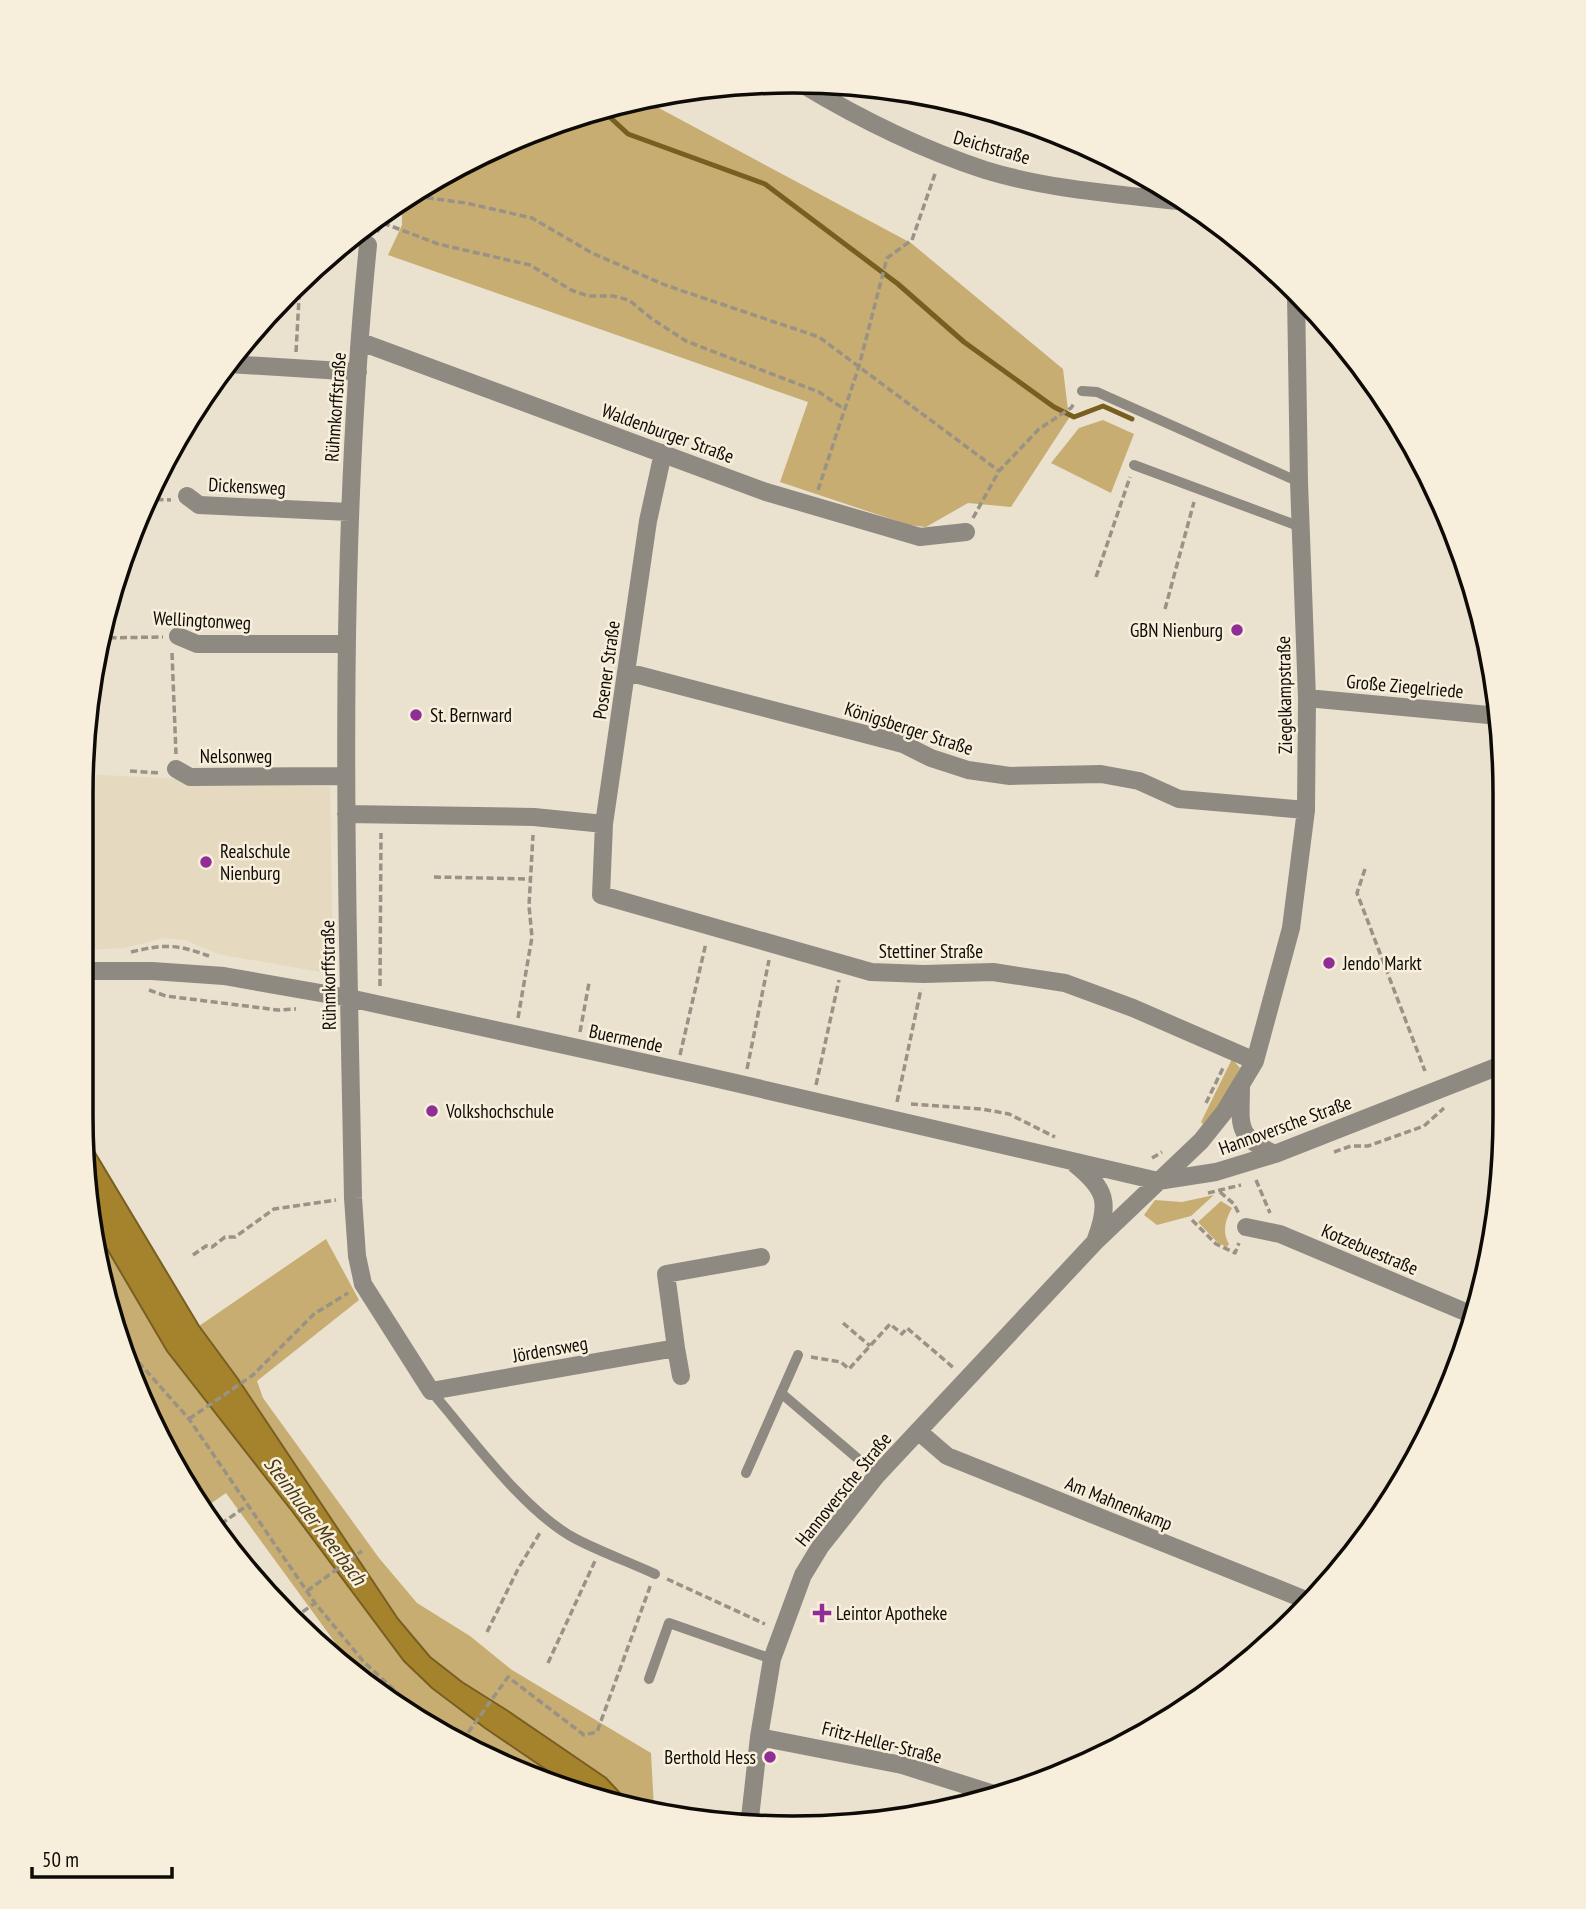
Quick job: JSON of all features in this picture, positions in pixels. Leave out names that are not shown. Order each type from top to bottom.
[{"type":"street","name":"Deichstraße","points":[[820,94],[916,145],[987,171],[1055,186],[1163,199]]},
{"type":"street","name":"Rühmkorffstraße","points":[[368,245],[349,512],[345,644],[353,1198],[357,1256],[363,1284],[431,1391]]},
{"type":"street","name":"Ziegelkampstraße","points":[[1158,1181],[1201,1141],[1241,1086],[1255,1061],[1291,928],[1306,810],[1307,698],[1296,307]]},
{"type":"street","name":"Waldenburger Straße","points":[[361,342],[766,492],[920,537],[965,533]]},
{"type":"street","points":[[239,365],[358,372]]},
{"type":"street","name":"Posener Straße","points":[[601,895],[604,824],[648,521],[663,453]]},
{"type":"street","name":"Dickensweg","points":[[187,496],[199,505],[349,512]]},
{"type":"street","name":"Wellingtonweg","points":[[178,636],[197,644],[345,644]]},
{"type":"street","name":"Königsberger Straße","points":[[627,672],[903,744],[931,758],[968,770],[1010,776],[1101,774],[1139,781],[1179,799],[1306,810]]},
{"type":"street","name":"Große Ziegelriede","points":[[1307,698],[1488,712]]},
{"type":"street","name":"Nelsonweg","points":[[176,769],[190,777],[346,776]]},
{"type":"street","points":[[346,814],[534,817],[604,824]]},
{"type":"street","name":"Stettiner Straße","points":[[601,895],[884,974],[993,972],[1065,983],[1133,1007],[1255,1061]]},
{"type":"street","name":"Buermende","points":[[93,971],[152,971],[224,976],[349,998],[677,1070],[1158,1181]]},
{"type":"street","name":"Hannoversche Straße","points":[[750,1815],[772,1659],[803,1575],[820,1547],[877,1475],[1095,1242],[1158,1181],[1216,1172],[1275,1154],[1493,1067]]},
{"type":"street","name":"Ziegelkampstraße","points":[[1241,1086],[1241,1124],[1245,1135],[1256,1146],[1275,1154]]},
{"type":"street","name":"Hannoversche Straße","points":[[1071,1161],[1094,1179],[1104,1202],[1105,1215],[1095,1242]]},
{"type":"street","name":"Kotzebuestraße","points":[[1246,1227],[1280,1234],[1465,1312]]},
{"type":"street","points":[[681,1376],[666,1273],[761,1257]]},
{"type":"street","name":"Jördensweg","points":[[431,1391],[676,1348]]},
{"type":"street","name":"Am Mahnenkamp","points":[[918,1431],[947,1456],[1300,1598]]},
{"type":"street","name":"Fritz-Heller-Straße","points":[[760,1737],[902,1765],[981,1790]]},
{"type":"lane","points":[[1082,391],[1097,392],[1299,482]]},
{"type":"lane","points":[[1134,465],[1301,527]]},
{"type":"lane","points":[[746,1473],[798,1355]]},
{"type":"lane","name":"Rühmkorffstraße","points":[[431,1391],[517,1491],[548,1520],[576,1539],[654,1574]]},
{"type":"lane","points":[[781,1393],[877,1475]]},
{"type":"lane","points":[[649,1679],[669,1623],[772,1659]]},
{"type":"path","points":[[813,506],[859,366],[887,258],[912,240],[942,154]]},
{"type":"path","points":[[426,198],[466,203],[532,218],[592,253],[665,285],[818,337],[999,471]]},
{"type":"path","points":[[386,224],[438,244],[530,265],[571,290],[588,296],[613,296],[629,300],[686,341],[819,392],[844,409]]},
{"type":"path","points":[[368,245],[379,228]]},
{"type":"path","points":[[295,368],[299,297]]},
{"type":"path","points":[[965,533],[999,471],[1039,429],[1071,408]]},
{"type":"path","points":[[1096,577],[1134,465]]},
{"type":"path","points":[[1164,609],[1198,490]]},
{"type":"path","name":"Dickensweg","points":[[157,500],[167,501],[187,496]]},
{"type":"path","points":[[176,769],[172,654],[178,636]]},
{"type":"path","name":"Wellingtonweg","points":[[111,638],[178,636]]},
{"type":"path","name":"Nelsonweg","points":[[130,771],[167,774],[176,769]]},
{"type":"path","points":[[380,992],[381,814]]},
{"type":"path","points":[[515,1034],[532,937],[529,906],[534,817]]},
{"type":"path","points":[[1365,869],[1357,892],[1425,1071]]},
{"type":"path","points":[[434,877],[530,879]]},
{"type":"path","points":[[677,1070],[709,927]]},
{"type":"path","points":[[743,1085],[772,944]]},
{"type":"path","points":[[813,1101],[843,964]]},
{"type":"path","points":[[891,1120],[924,974]]},
{"type":"path","points":[[577,1049],[589,983]]},
{"type":"path","points":[[140,986],[166,996],[278,1010],[307,1008]]},
{"type":"path","points":[[1202,1111],[1230,1049]]},
{"type":"path","points":[[1325,1155],[1351,1146],[1368,1146],[1424,1126],[1451,1102]]},
{"type":"path","points":[[1246,1227],[1234,1204],[1220,1192],[1266,1177]]},
{"type":"path","points":[[1256,1180],[1271,1216],[1284,1222],[1280,1234]]},
{"type":"path","points":[[193,1255],[225,1237],[235,1237],[274,1209],[353,1198]]},
{"type":"path","points":[[1192,1220],[1216,1244],[1235,1253]]},
{"type":"path","points":[[189,1419],[253,1374],[314,1314],[363,1284]]},
{"type":"path","points":[[843,1323],[870,1346]]},
{"type":"path","points":[[798,1355],[841,1362],[849,1369],[890,1324],[902,1334],[907,1328],[958,1372]]},
{"type":"path","points":[[137,1361],[189,1419],[315,1602],[363,1661],[397,1693]]},
{"type":"path","points":[[223,1522],[249,1504]]},
{"type":"path","points":[[487,1632],[518,1569],[548,1520]]},
{"type":"path","points":[[548,1663],[600,1549]]},
{"type":"path","points":[[307,1591],[362,1551]]},
{"type":"path","points":[[466,1735],[508,1677],[584,1735],[597,1732],[654,1574],[768,1625]]},
{"type":"path","points":[[300,1613],[315,1602]]},
{"type":"shaded area","points":[[655,106],[911,243],[1063,369],[1069,418],[1011,507],[968,503],[926,527],[909,525],[780,482],[808,402],[388,255],[402,225],[402,212],[483,165],[568,130]]},
{"type":"shaded area","points":[[1103,420],[1134,434],[1111,493],[1051,463],[1079,428]]},
{"type":"shaded area","name":"Realschule Nienburg","points":[[93,775],[330,787],[333,966],[321,972],[218,954],[185,940],[165,938],[124,948],[93,949]]},
{"type":"shaded area","points":[[1232,1059],[1240,1068],[1205,1126],[1201,1122]]},
{"type":"shaded area","points":[[1214,1195],[1191,1216],[1157,1225],[1144,1215],[1155,1200],[1182,1202]]},
{"type":"shaded area","points":[[1221,1201],[1232,1208],[1225,1226],[1229,1244],[1227,1247],[1218,1243],[1198,1222]]},
{"type":"shaded area","points":[[326,1239],[359,1300],[257,1381],[263,1398],[379,1558],[417,1603],[470,1636],[512,1670],[651,1753],[654,1802],[621,1794],[606,1778],[462,1682],[430,1657],[398,1619],[238,1379],[199,1326]]},
{"type":"shaded area","points":[[105,1245],[167,1351],[292,1511],[404,1661],[432,1688],[550,1772],[483,1744],[443,1722],[367,1672],[340,1650],[226,1493],[210,1504],[165,1426],[130,1341]]},
{"type":"water","name":"Steinhuder Meerbach","points":[[94,1151],[199,1326],[238,1379],[398,1619],[430,1657],[462,1682],[606,1778],[621,1794],[550,1772],[432,1688],[404,1661],[292,1511],[167,1351],[105,1245]]},
{"type":"waterway","points":[[610,118],[628,134],[765,184],[898,284],[964,342],[1054,407],[1074,417],[1103,406],[1132,419]]},
{"type":"place","name":"GBN Nienburg","points":[[1237,630]]},
{"type":"place","name":"St. Bernward","points":[[416,715]]},
{"type":"place","name":"Realschule Nienburg","points":[[206,862]]},
{"type":"place","name":"Jendo Markt","points":[[1329,963]]},
{"type":"place","name":"Volkshochschule","points":[[432,1111]]},
{"type":"place","name":"Leintor Apotheke","points":[[822,1613]]},
{"type":"place","name":"Berthold Hess","points":[[770,1757]]}]
